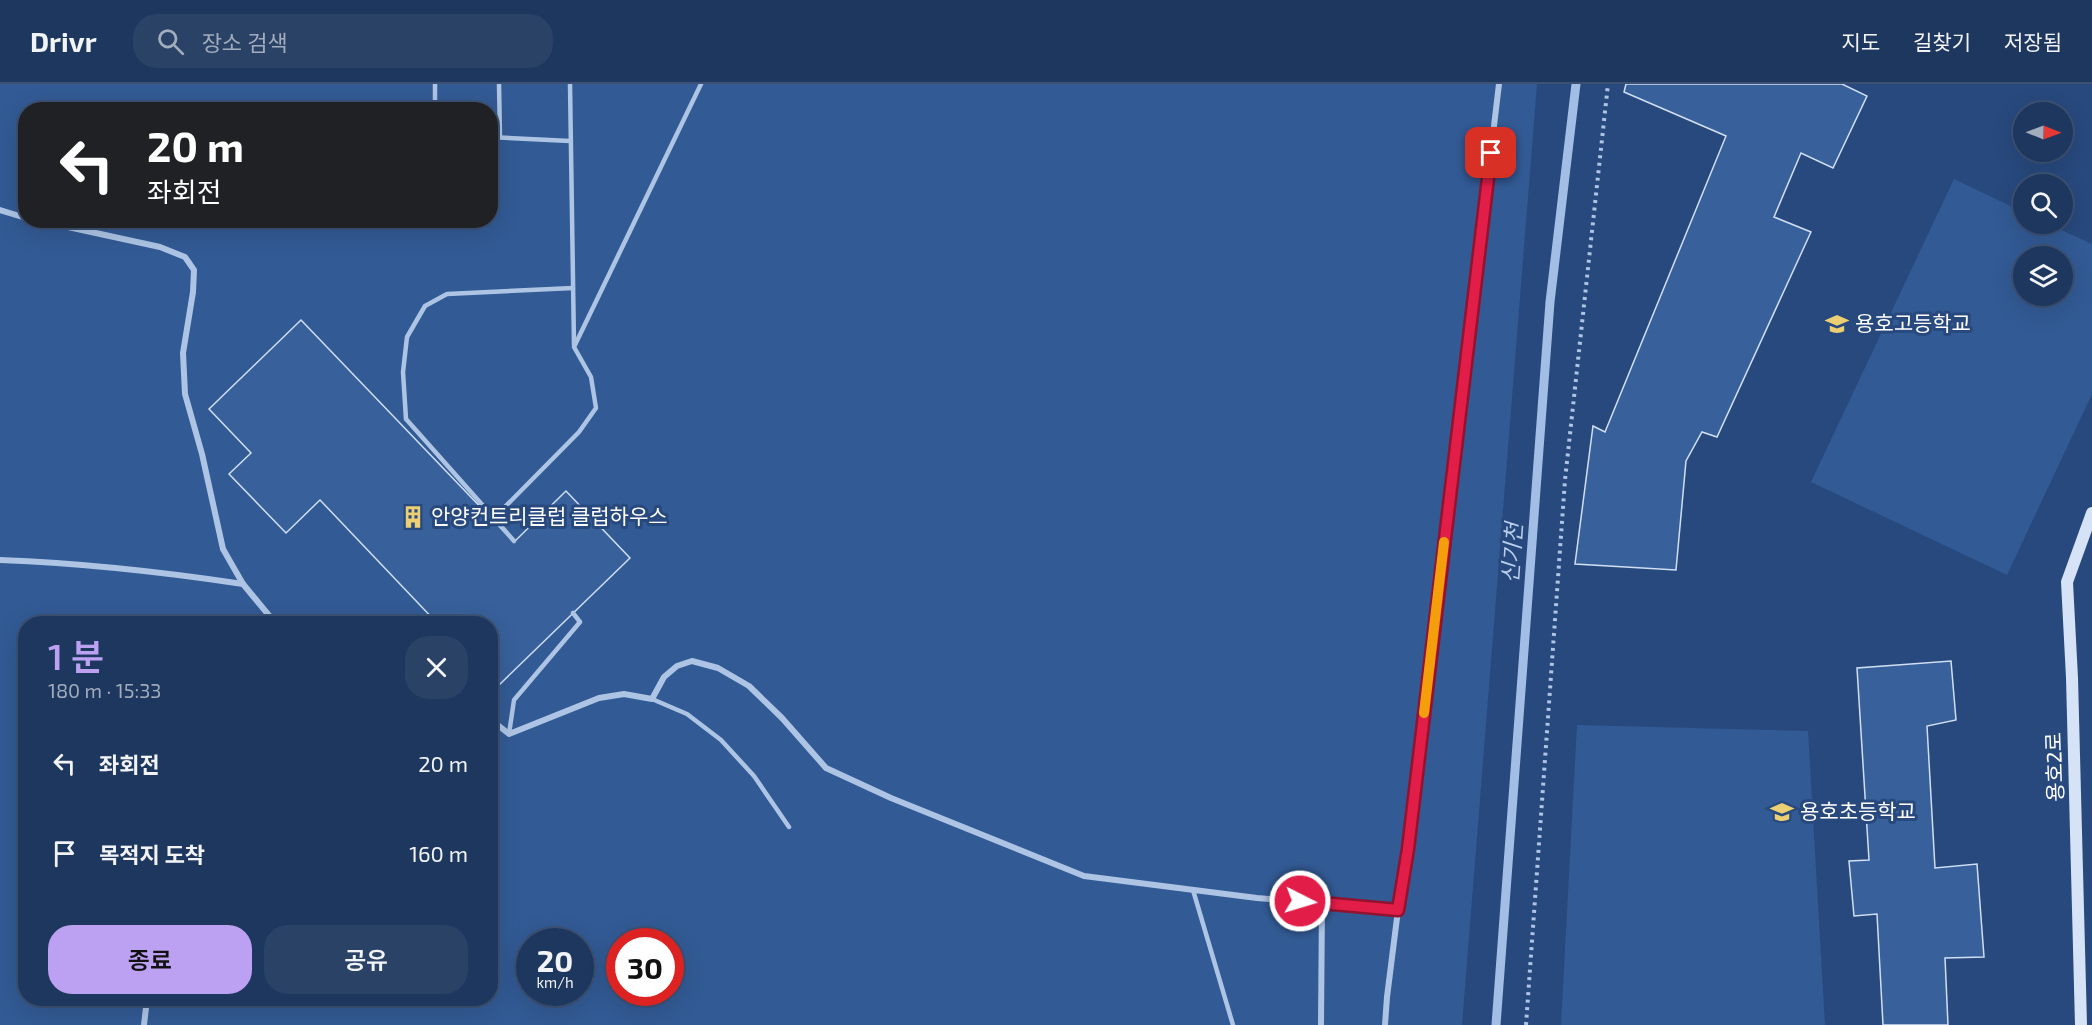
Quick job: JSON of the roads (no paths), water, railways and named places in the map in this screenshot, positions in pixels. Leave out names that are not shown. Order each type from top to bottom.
[{"type":"street","points":[[1385,1025],[1499,84]]},
{"type":"street","points":[[0,210],[18,216]]},
{"type":"street","points":[[73,228],[160,247],[185,257],[194,270],[193,292],[183,353],[185,394],[202,454],[223,549],[243,584],[269,616]]},
{"type":"street","name":"용호2로","points":[[2081,1025],[2067,582],[2092,513]]},
{"type":"street","points":[[0,560],[194,576],[243,584]]},
{"type":"street","points":[[498,725],[509,734],[599,698],[624,694],[652,699],[664,677],[677,666],[692,661],[718,668],[749,686],[782,718],[826,768],[891,798],[1084,876],[1257,898],[1398,910]]},
{"type":"street","points":[[1321,1025],[1322,903]]},
{"type":"street","points":[[144,1025],[146,1006]]},
{"type":"lane","points":[[435,84],[435,102]]},
{"type":"lane","points":[[500,84],[500,137],[570,141]]},
{"type":"lane","points":[[494,518],[579,432],[596,408],[591,377],[574,347],[570,84]]},
{"type":"lane","points":[[574,347],[701,84]]},
{"type":"lane","points":[[514,541],[406,419],[403,372],[407,337],[425,306],[447,294],[573,288]]},
{"type":"lane","points":[[509,734],[514,700],[580,622],[573,613]]},
{"type":"lane","points":[[652,699],[687,714],[721,740],[754,776],[789,827]]},
{"type":"lane","points":[[1192,890],[1233,1025]]},
{"type":"waterway","name":"신기천","points":[[1496,1025],[1550,302],[1576,84]]},
{"type":"place","name":"용호고등학교","points":[[1837,324]]},
{"type":"place","name":"안양컨트리클럽 클럽하우스","points":[[413,517]]},
{"type":"place","name":"용호초등학교","points":[[1782,812]]}]
